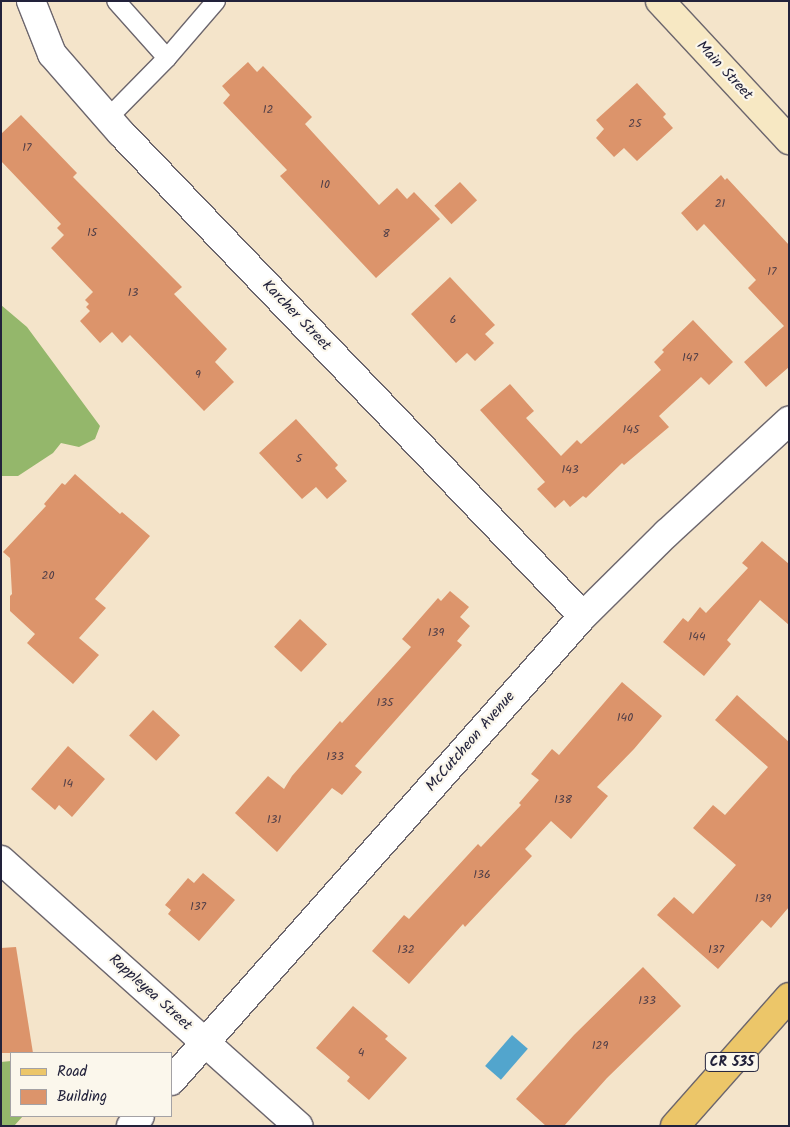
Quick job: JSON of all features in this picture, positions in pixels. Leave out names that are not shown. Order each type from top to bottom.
[{"type":"main road","name":"Main Street","points":[[660,1],[789,140]]},
{"type":"main road","name":"CR 535","points":[[675,1126],[789,997]]},
{"type":"street","name":"Karcher Street","points":[[31,1],[52,54],[108,118],[582,616]]},
{"type":"street","name":"McCutcheon Avenue","points":[[172,1080],[582,616],[667,533],[789,421]]},
{"type":"street","name":"Rappleyea Street","points":[[1,860],[299,1126]]},
{"type":"lane","points":[[116,1],[167,58]]},
{"type":"lane","points":[[108,118],[167,58],[216,1]]},
{"type":"green space","points":[[1,305],[27,327],[100,426],[95,439],[79,447],[61,443],[53,453],[18,476],[1,476]]},
{"type":"green space","points":[[10,1061],[10,1117],[22,1117],[14,1126],[1,1126],[1,1062]]},
{"type":"water","points":[[512,1035],[528,1049],[501,1080],[485,1066]]},
{"type":"building","points":[[248,62],[257,72],[263,66],[312,117],[305,124],[379,205],[397,188],[407,199],[414,192],[440,219],[376,278],[280,176],[287,170],[223,103],[230,95],[222,86]]},
{"type":"building","points":[[637,83],[666,114],[663,117],[673,128],[637,161],[624,148],[614,157],[596,138],[604,129],[596,120]]},
{"type":"building","points":[[21,115],[77,173],[73,177],[182,287],[174,294],[227,349],[215,362],[234,382],[204,411],[130,335],[122,343],[112,332],[100,343],[80,321],[90,311],[86,307],[89,304],[85,300],[93,292],[51,248],[64,235],[57,228],[61,224],[1,161],[1,134]]},
{"type":"building","points":[[721,175],[725,180],[727,178],[789,245],[789,367],[766,387],[744,362],[784,326],[748,288],[756,280],[704,224],[697,231],[681,213]]},
{"type":"building","points":[[460,182],[477,200],[451,224],[434,206]]},
{"type":"building","points":[[450,277],[495,325],[485,334],[494,343],[475,361],[467,353],[456,363],[411,314]]},
{"type":"building","points":[[693,320],[733,362],[709,385],[701,377],[659,416],[669,427],[624,465],[622,463],[586,498],[583,496],[570,507],[564,500],[555,508],[537,489],[545,482],[480,410],[510,384],[534,411],[526,418],[561,456],[577,440],[581,444],[661,370],[654,362],[664,352],[662,350]]},
{"type":"building","points":[[296,419],[338,465],[335,468],[347,481],[327,499],[316,487],[302,499],[259,453]]},
{"type":"building","points":[[75,474],[120,514],[122,512],[150,536],[95,599],[106,608],[79,638],[99,655],[73,684],[27,643],[35,634],[10,611],[10,596],[12,594],[10,558],[3,552],[46,506],[44,504],[62,483],[65,485]]},
{"type":"building","points":[[762,541],[789,564],[789,625],[760,600],[727,640],[731,644],[704,676],[663,642],[683,618],[688,622],[700,607],[706,613],[748,568],[742,563]]},
{"type":"building","points":[[450,591],[469,607],[460,617],[470,626],[457,641],[462,645],[355,766],[362,772],[342,795],[332,788],[277,852],[235,813],[268,776],[284,789],[292,776],[340,721],[342,723],[411,647],[402,639],[438,598],[441,601]]},
{"type":"building","points":[[300,619],[327,644],[301,672],[274,647]]},
{"type":"building","points":[[622,682],[662,716],[634,749],[597,787],[608,796],[571,839],[551,821],[525,849],[532,856],[465,927],[463,924],[409,984],[372,951],[404,915],[409,919],[478,844],[481,847],[521,805],[519,803],[539,780],[531,774],[552,749],[559,755]]},
{"type":"building","points":[[737,695],[789,742],[789,907],[771,928],[762,920],[718,969],[657,915],[674,897],[693,914],[736,865],[693,828],[713,805],[725,815],[768,767],[715,720]]},
{"type":"building","points":[[153,710],[180,735],[156,761],[129,736]]},
{"type":"building","points":[[68,746],[105,779],[72,817],[59,805],[55,810],[31,789]]},
{"type":"building","points":[[203,873],[235,900],[199,941],[168,914],[171,910],[165,905],[188,878],[194,883]]},
{"type":"building","points":[[16,947],[33,1052],[1,1053],[1,948]]},
{"type":"building","points":[[643,967],[681,1006],[607,1078],[564,1126],[546,1126],[516,1099],[574,1035]]},
{"type":"building","points":[[353,1006],[388,1036],[385,1039],[407,1058],[369,1100],[347,1081],[350,1077],[316,1048]]}]
